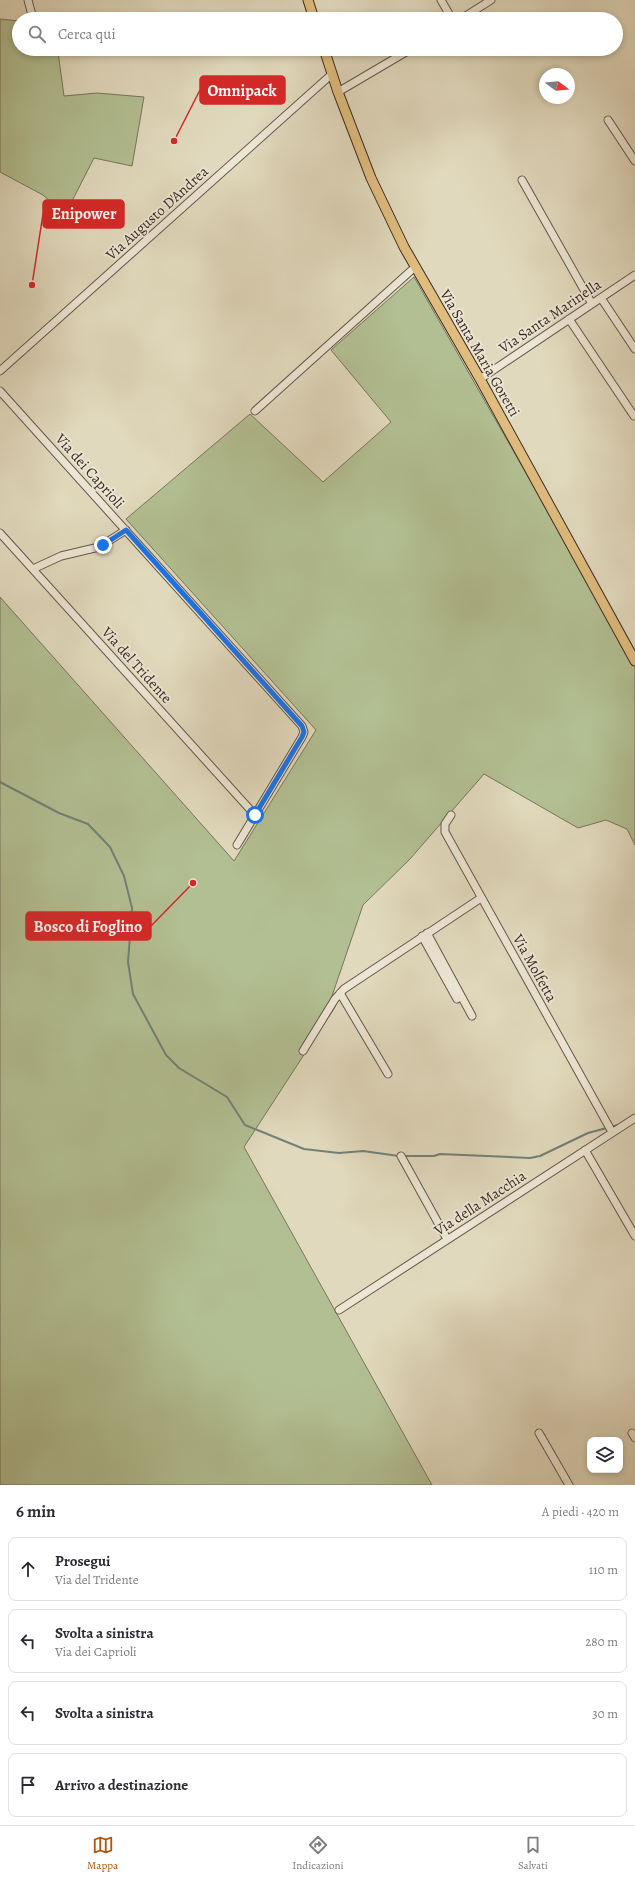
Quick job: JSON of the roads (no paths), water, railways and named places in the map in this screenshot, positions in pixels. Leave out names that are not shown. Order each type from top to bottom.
[{"type":"main road","points":[[308,0],[312,12]]},
{"type":"main road","name":"Via Santa Maria Goretti","points":[[326,56],[338,92],[380,198],[415,267],[480,379],[635,662]]},
{"type":"street","points":[[28,0],[31,12]]},
{"type":"street","points":[[442,0],[448,12]]},
{"type":"street","points":[[472,12],[491,0]]},
{"type":"street","points":[[338,92],[399,56]]},
{"type":"street","name":"Via Augusto D'Andrea","points":[[0,371],[332,74]]},
{"type":"street","points":[[608,120],[635,161]]},
{"type":"street","points":[[522,180],[592,304]]},
{"type":"street","points":[[255,411],[415,267]]},
{"type":"street","name":"Via Santa Marinella","points":[[480,379],[635,276]]},
{"type":"street","points":[[601,298],[635,349]]},
{"type":"street","points":[[569,319],[634,416]]},
{"type":"street","name":"Via dei Caprioli","points":[[0,391],[301,725],[304,730],[302,737],[255,815]]},
{"type":"street","points":[[33,570],[57,557],[103,545],[126,530]]},
{"type":"street","name":"Via del Tridente","points":[[0,533],[255,815]]},
{"type":"street","points":[[237,845],[255,815]]},
{"type":"street","name":"Via Molfetta","points":[[451,816],[445,824],[445,832],[612,1132]]},
{"type":"street","points":[[303,1051],[340,993],[425,934],[481,898]]},
{"type":"street","points":[[425,934],[457,999]]},
{"type":"street","points":[[425,934],[472,1016]]},
{"type":"street","points":[[340,993],[388,1074]]},
{"type":"street","name":"Via della Macchia","points":[[338,1310],[635,1118]]},
{"type":"street","points":[[585,1150],[635,1236]]},
{"type":"street","points":[[401,1156],[447,1239]]},
{"type":"street","points":[[539,1433],[569,1485]]},
{"type":"waterway","points":[[0,782],[59,813],[88,824],[110,847],[124,876],[132,908],[128,962],[133,994],[166,1055],[179,1068],[227,1097],[245,1125],[304,1149],[339,1153],[363,1151],[399,1156]]},
{"type":"waterway","points":[[403,1156],[434,1156],[440,1154],[530,1158],[540,1156],[588,1133],[618,1125]]},
{"type":"place","name":"Omnipack","points":[[174,141]]},
{"type":"place","name":"Enipower","points":[[32,285]]},
{"type":"place","name":"Bosco di Foglino","points":[[193,883]]}]
